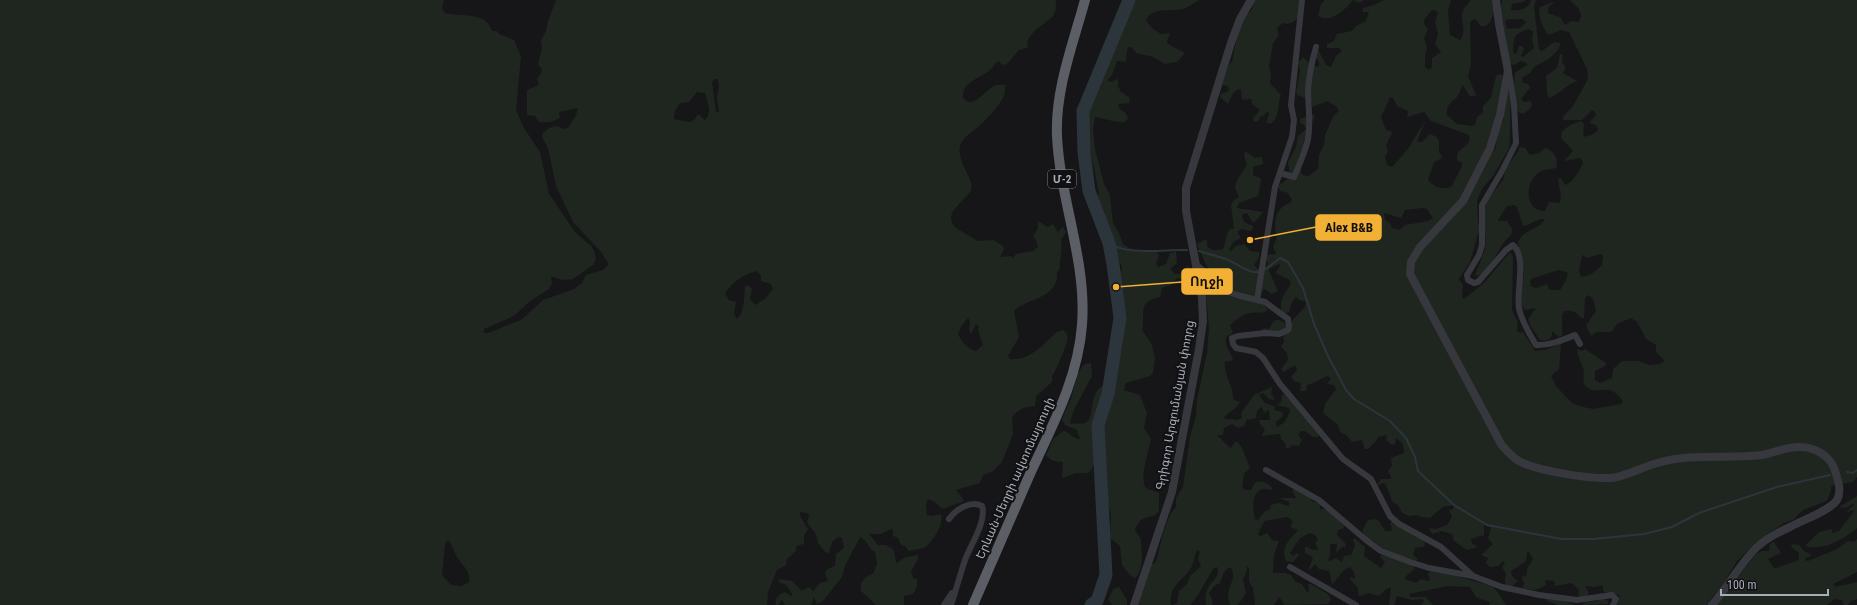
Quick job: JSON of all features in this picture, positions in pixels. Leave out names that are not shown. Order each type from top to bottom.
[{"type":"highway","name":"Երևան-Մեղրի ավտոմայրուղի","points":[[973,605],[1064,400],[1076,359],[1082,327],[1082,277],[1062,175],[1057,136],[1058,107],[1063,81],[1085,0]]},
{"type":"street","name":"Գրիգոր Արզումանյան փողոց","points":[[1134,605],[1172,492],[1203,321],[1202,298],[1186,210],[1186,188],[1231,43],[1240,19],[1251,0]]},
{"type":"street","points":[[1258,300],[1275,187],[1292,137],[1294,120],[1291,105],[1302,0]]},
{"type":"street","points":[[1496,0],[1514,104],[1516,143],[1482,205],[1482,245],[1479,255],[1467,275],[1468,280],[1474,284],[1478,282],[1506,250],[1513,245],[1518,252],[1520,263],[1519,309],[1536,345],[1561,341],[1575,335],[1580,344]]},
{"type":"street","points":[[1280,173],[1294,177],[1304,153],[1308,139],[1309,81],[1316,47]]},
{"type":"street","points":[[1508,71],[1500,115],[1484,162],[1463,201],[1420,247],[1411,262],[1410,274],[1501,444],[1512,456],[1520,461],[1536,468],[1560,473],[1612,478],[1656,463],[1683,457],[1740,457],[1763,455],[1800,446],[1823,453],[1828,458],[1834,467],[1838,482],[1840,492],[1837,500],[1828,507],[1789,527],[1757,547],[1712,605]]},
{"type":"street","points":[[1197,266],[1226,291],[1265,302],[1284,315],[1289,322],[1288,330],[1279,334],[1265,333],[1238,336],[1232,338],[1233,344],[1236,348],[1256,352],[1263,358],[1280,384],[1343,459],[1371,479],[1383,506],[1390,516],[1399,524],[1441,547],[1473,576]]},
{"type":"street","points":[[1266,470],[1319,500],[1366,540],[1381,550],[1429,568],[1473,576],[1502,587],[1539,595],[1577,600],[1612,595],[1616,599],[1613,605]]},
{"type":"street","points":[[949,519],[953,513],[967,505],[979,505],[982,506],[984,510],[982,520],[966,557],[951,605]]},
{"type":"street","points":[[1290,568],[1356,605]]},
{"type":"street","points":[[944,605],[952,593],[955,593]]},
{"type":"shaded area","points":[[0,0],[444,0],[442,8],[445,13],[479,18],[484,20],[489,25],[492,31],[497,31],[499,34],[514,40],[521,56],[516,110],[524,128],[540,152],[549,194],[575,232],[592,247],[596,259],[593,265],[573,279],[562,280],[551,276],[552,283],[549,289],[530,301],[514,316],[484,329],[484,333],[488,333],[521,320],[543,300],[574,289],[582,283],[586,275],[603,270],[609,264],[601,252],[573,222],[556,186],[548,148],[542,137],[543,133],[549,128],[557,126],[564,129],[568,128],[576,115],[578,108],[559,112],[560,118],[551,122],[539,122],[535,116],[527,115],[527,90],[539,85],[537,78],[541,74],[542,70],[538,64],[542,48],[541,40],[546,31],[556,0],[1056,0],[1056,8],[1053,16],[1032,34],[1029,38],[1028,47],[1019,50],[1006,65],[1001,64],[999,61],[997,62],[990,70],[972,81],[965,88],[963,98],[970,102],[978,99],[994,86],[1005,85],[1005,91],[1003,98],[997,107],[982,123],[965,137],[961,143],[959,152],[972,186],[971,190],[956,208],[951,217],[952,223],[956,228],[978,241],[993,240],[1002,245],[1004,249],[1000,257],[1011,256],[1013,258],[1016,254],[1033,251],[1038,247],[1033,236],[1038,228],[1038,221],[1048,227],[1053,224],[1058,232],[1063,227],[1066,232],[1061,240],[1062,248],[1060,269],[1057,272],[1056,281],[1053,288],[1047,293],[1026,303],[1014,311],[1019,337],[1008,356],[1010,359],[1024,357],[1036,351],[1057,332],[1063,330],[1066,332],[1067,336],[1065,349],[1052,376],[1052,382],[1036,396],[1035,406],[1022,409],[1012,418],[1013,434],[1002,462],[993,471],[983,475],[980,483],[956,490],[964,501],[962,502],[942,509],[935,502],[928,499],[926,504],[927,515],[933,516],[940,514],[941,522],[940,527],[928,545],[923,548],[909,551],[905,546],[901,545],[898,538],[893,536],[893,530],[891,529],[881,534],[869,534],[878,545],[886,545],[894,550],[896,563],[906,557],[918,555],[918,559],[911,572],[913,578],[917,579],[917,587],[913,594],[904,596],[904,605],[876,605],[861,591],[862,582],[867,576],[873,574],[877,564],[875,552],[865,540],[860,537],[845,566],[842,577],[823,601],[817,604],[814,597],[811,605],[785,605],[782,600],[778,605],[776,605],[776,598],[781,594],[785,592],[791,596],[793,595],[786,585],[779,582],[779,579],[792,581],[802,591],[809,587],[813,591],[820,583],[828,581],[825,573],[827,569],[835,566],[836,554],[844,548],[842,538],[838,537],[832,542],[829,553],[825,552],[818,543],[816,534],[807,523],[808,513],[800,512],[800,516],[808,529],[804,536],[804,544],[796,546],[796,551],[787,559],[786,565],[777,570],[768,592],[767,605],[0,605]],"holes":[[[717,79],[719,84],[717,99],[719,110],[718,113],[716,111],[712,82]],[[697,92],[705,93],[709,110],[709,114],[705,120],[698,114],[695,119],[690,122],[674,119],[675,111],[680,103],[689,102]],[[756,271],[761,275],[761,281],[771,284],[773,289],[765,299],[755,305],[750,299],[752,289],[745,285],[744,302],[741,314],[737,319],[734,314],[736,302],[729,300],[725,294],[731,286],[742,277]],[[968,318],[970,321],[969,330],[971,334],[976,324],[979,327],[978,330],[983,345],[976,351],[970,349],[965,345],[958,334],[962,325]],[[448,540],[457,557],[469,574],[469,582],[461,586],[451,585],[442,575],[445,544]]]},
{"type":"shaded area","points":[[1129,0],[1200,0],[1183,9],[1156,11],[1148,16],[1146,21],[1153,29],[1161,34],[1170,33],[1167,42],[1168,44],[1185,53],[1177,62],[1165,64],[1153,57],[1136,53],[1132,47],[1129,47],[1127,50],[1126,62],[1117,61],[1112,75],[1107,80],[1110,82],[1118,79],[1118,86],[1121,92],[1129,97],[1130,103],[1118,104],[1120,110],[1125,112],[1128,118],[1125,122],[1121,122],[1095,117],[1093,129],[1095,149],[1104,184],[1110,195],[1113,224],[1118,231],[1123,244],[1135,251],[1157,252],[1159,256],[1156,263],[1158,267],[1166,264],[1170,253],[1176,252],[1177,263],[1170,269],[1175,274],[1181,274],[1189,265],[1189,273],[1187,277],[1176,279],[1171,285],[1162,288],[1160,297],[1152,299],[1145,305],[1142,330],[1151,343],[1155,357],[1153,373],[1150,376],[1126,383],[1124,390],[1140,395],[1147,413],[1144,428],[1151,439],[1144,472],[1144,484],[1146,488],[1159,493],[1159,511],[1154,516],[1141,520],[1135,528],[1141,539],[1142,555],[1140,570],[1135,578],[1130,575],[1122,565],[1120,546],[1110,538],[1111,514],[1107,502],[1107,485],[1103,478],[1104,470],[1100,441],[1093,440],[1095,462],[1088,473],[1076,473],[1063,478],[1063,462],[1053,461],[1046,456],[1053,439],[1063,431],[1075,438],[1080,439],[1077,430],[1065,425],[1062,420],[1071,399],[1077,376],[1085,364],[1091,363],[1092,376],[1074,410],[1070,422],[1071,424],[1085,423],[1088,420],[1096,392],[1106,385],[1106,389],[1099,403],[1099,411],[1102,416],[1106,415],[1123,344],[1122,332],[1124,321],[1118,298],[1122,267],[1113,249],[1112,240],[1107,229],[1106,219],[1095,200],[1099,193],[1087,135],[1086,119],[1100,71],[1109,62],[1115,41],[1118,21],[1121,15],[1128,11]]},
{"type":"shaded area","points":[[1255,0],[1305,0],[1298,17],[1292,23],[1283,23],[1277,28],[1279,35],[1273,43],[1269,67],[1271,73],[1270,83],[1281,95],[1276,118],[1270,124],[1266,122],[1269,115],[1268,111],[1260,117],[1258,121],[1254,122],[1253,118],[1260,110],[1252,104],[1251,99],[1242,100],[1241,90],[1238,89],[1233,93],[1228,104],[1220,97],[1221,94],[1229,91],[1228,86],[1222,85],[1229,64],[1232,62],[1241,24],[1245,15],[1251,11]]},
{"type":"shaded area","points":[[1325,0],[1353,0],[1342,12],[1337,15],[1323,18],[1318,16],[1321,4]]},
{"type":"shaded area","points":[[1353,0],[1364,0],[1360,3]]},
{"type":"shaded area","points":[[1384,0],[1451,0],[1448,10],[1450,35],[1460,40],[1463,33],[1462,15],[1466,6],[1471,0],[1494,0],[1492,18],[1488,24],[1480,26],[1476,19],[1472,20],[1470,23],[1471,64],[1468,76],[1476,95],[1472,97],[1469,95],[1463,85],[1457,97],[1447,109],[1447,115],[1457,124],[1472,126],[1475,124],[1477,117],[1483,113],[1483,106],[1491,98],[1496,76],[1500,74],[1503,76],[1494,126],[1489,136],[1489,143],[1485,148],[1486,151],[1492,153],[1496,147],[1497,131],[1503,122],[1507,92],[1514,84],[1515,73],[1528,64],[1521,61],[1514,65],[1510,64],[1500,13],[1502,0],[1526,0],[1512,4],[1511,10],[1521,10],[1528,6],[1531,0],[1536,0],[1534,7],[1539,49],[1542,51],[1554,42],[1561,43],[1558,50],[1549,59],[1535,66],[1530,73],[1522,78],[1522,82],[1528,84],[1530,88],[1521,99],[1524,102],[1531,101],[1532,105],[1530,109],[1523,114],[1518,112],[1516,105],[1510,108],[1509,148],[1493,176],[1482,189],[1477,200],[1478,222],[1480,227],[1487,200],[1503,180],[1506,168],[1520,147],[1525,148],[1530,155],[1539,153],[1545,148],[1555,155],[1557,161],[1556,168],[1543,170],[1538,173],[1529,189],[1530,202],[1538,210],[1545,211],[1549,202],[1560,203],[1561,197],[1558,179],[1561,178],[1565,185],[1571,182],[1576,176],[1583,162],[1580,158],[1564,161],[1573,151],[1562,139],[1562,132],[1567,127],[1581,121],[1584,124],[1583,137],[1592,135],[1598,130],[1596,125],[1589,123],[1596,115],[1592,110],[1582,120],[1563,120],[1563,117],[1573,106],[1588,79],[1587,69],[1569,32],[1561,30],[1549,35],[1547,33],[1540,17],[1540,7],[1553,2],[1554,3],[1548,7],[1548,13],[1561,18],[1565,25],[1571,21],[1579,22],[1581,16],[1579,9],[1570,0],[1857,0],[1857,477],[1853,482],[1843,484],[1839,482],[1831,487],[1827,501],[1803,510],[1793,520],[1784,523],[1757,541],[1737,561],[1720,589],[1707,605],[1617,605],[1620,595],[1604,592],[1602,585],[1595,587],[1585,586],[1589,593],[1584,597],[1579,598],[1579,590],[1572,583],[1555,586],[1554,581],[1545,580],[1546,585],[1535,590],[1529,590],[1523,588],[1523,585],[1525,584],[1522,577],[1527,575],[1527,569],[1533,559],[1529,552],[1527,552],[1526,561],[1511,571],[1512,576],[1518,581],[1510,588],[1505,582],[1506,574],[1502,567],[1505,563],[1503,561],[1498,566],[1490,567],[1486,563],[1488,558],[1481,555],[1493,544],[1488,538],[1491,528],[1484,525],[1484,535],[1471,539],[1472,544],[1477,546],[1467,550],[1454,541],[1452,534],[1441,531],[1432,534],[1429,528],[1436,529],[1447,525],[1452,517],[1449,510],[1453,509],[1454,505],[1443,507],[1430,518],[1417,515],[1409,516],[1402,513],[1398,505],[1392,501],[1386,485],[1384,483],[1377,485],[1381,479],[1390,479],[1391,477],[1388,471],[1392,466],[1391,458],[1404,453],[1403,444],[1396,438],[1395,444],[1393,445],[1389,443],[1386,439],[1387,435],[1378,437],[1368,449],[1365,449],[1362,440],[1352,442],[1346,435],[1340,432],[1338,425],[1323,413],[1325,404],[1336,389],[1334,385],[1327,384],[1331,378],[1327,376],[1307,385],[1306,391],[1301,391],[1301,383],[1294,381],[1291,377],[1297,370],[1295,365],[1284,372],[1281,369],[1288,360],[1287,353],[1281,346],[1284,342],[1283,333],[1260,331],[1264,328],[1269,329],[1275,320],[1282,321],[1287,326],[1305,307],[1306,302],[1299,300],[1296,297],[1292,302],[1289,312],[1285,314],[1282,313],[1281,305],[1284,294],[1291,283],[1288,279],[1277,274],[1276,272],[1280,266],[1279,264],[1269,269],[1278,291],[1272,294],[1264,289],[1261,295],[1261,300],[1268,310],[1246,314],[1230,325],[1233,333],[1226,337],[1226,344],[1233,359],[1225,362],[1225,367],[1233,394],[1233,399],[1240,402],[1224,418],[1236,420],[1242,418],[1241,413],[1254,395],[1272,387],[1271,394],[1275,399],[1269,399],[1263,393],[1259,395],[1265,403],[1274,406],[1275,410],[1282,412],[1283,416],[1276,422],[1277,427],[1285,422],[1290,411],[1289,408],[1277,405],[1281,402],[1282,395],[1284,394],[1298,410],[1308,418],[1319,435],[1318,437],[1313,437],[1305,431],[1301,431],[1298,435],[1302,440],[1299,446],[1292,445],[1288,449],[1286,448],[1286,444],[1281,439],[1280,434],[1262,436],[1265,429],[1260,424],[1259,420],[1270,420],[1269,411],[1267,410],[1265,413],[1261,407],[1257,411],[1256,418],[1247,420],[1244,426],[1238,428],[1232,424],[1224,428],[1223,435],[1217,435],[1229,447],[1231,448],[1235,442],[1238,442],[1242,448],[1250,468],[1244,474],[1242,487],[1245,490],[1251,490],[1256,482],[1267,484],[1273,489],[1263,489],[1256,494],[1253,502],[1255,519],[1258,520],[1264,512],[1270,509],[1271,505],[1278,503],[1289,506],[1289,502],[1280,498],[1296,498],[1292,490],[1294,489],[1309,497],[1313,502],[1320,502],[1320,509],[1329,510],[1344,526],[1344,528],[1338,530],[1337,535],[1345,543],[1346,547],[1342,547],[1336,553],[1337,544],[1330,544],[1330,554],[1328,560],[1330,561],[1336,558],[1342,562],[1344,556],[1351,555],[1355,546],[1353,540],[1354,538],[1365,547],[1364,556],[1381,568],[1385,562],[1380,557],[1381,555],[1397,560],[1375,542],[1366,537],[1362,531],[1368,520],[1374,519],[1379,521],[1385,531],[1390,531],[1392,530],[1390,523],[1392,521],[1400,529],[1407,530],[1425,543],[1424,547],[1415,548],[1413,555],[1418,559],[1412,565],[1415,569],[1406,576],[1405,579],[1416,583],[1421,579],[1427,581],[1430,580],[1430,577],[1427,574],[1431,572],[1453,575],[1491,586],[1497,591],[1506,605],[1489,605],[1490,602],[1476,597],[1470,587],[1448,586],[1409,594],[1410,597],[1426,597],[1433,605],[1421,605],[1424,601],[1422,599],[1412,600],[1397,596],[1394,605],[1389,605],[1391,587],[1379,596],[1369,593],[1360,596],[1358,595],[1357,588],[1350,579],[1351,577],[1355,579],[1354,572],[1350,567],[1344,570],[1330,587],[1332,583],[1329,571],[1319,569],[1315,564],[1308,571],[1313,557],[1305,553],[1305,546],[1313,550],[1318,549],[1315,542],[1318,540],[1316,536],[1310,533],[1300,538],[1290,553],[1293,556],[1297,553],[1299,555],[1293,562],[1286,561],[1284,556],[1285,547],[1298,530],[1290,527],[1293,521],[1287,517],[1265,521],[1258,535],[1261,536],[1267,533],[1272,540],[1279,541],[1274,555],[1273,573],[1285,573],[1291,575],[1296,582],[1302,584],[1307,592],[1309,591],[1308,584],[1311,584],[1328,594],[1331,600],[1328,604],[1284,605],[1279,597],[1274,605],[1255,605],[1253,588],[1249,582],[1249,568],[1246,566],[1247,570],[1243,580],[1246,593],[1238,605],[1230,605],[1228,592],[1233,574],[1230,567],[1224,572],[1220,583],[1214,586],[1209,593],[1213,602],[1212,605],[1206,605],[1205,598],[1207,591],[1217,575],[1217,567],[1213,569],[1198,595],[1190,605],[1173,605],[1177,603],[1179,591],[1187,584],[1190,576],[1201,566],[1198,558],[1200,552],[1197,550],[1191,568],[1174,588],[1171,598],[1171,605],[1138,605],[1151,564],[1155,563],[1157,559],[1166,524],[1172,511],[1176,507],[1176,498],[1183,487],[1190,437],[1196,416],[1197,400],[1207,353],[1209,328],[1206,293],[1216,278],[1205,263],[1197,244],[1206,239],[1207,246],[1212,250],[1222,250],[1225,245],[1228,232],[1230,229],[1234,229],[1231,205],[1233,201],[1239,197],[1235,188],[1237,180],[1247,165],[1244,156],[1245,151],[1255,158],[1262,157],[1263,164],[1253,167],[1253,175],[1260,178],[1261,181],[1258,196],[1239,203],[1237,208],[1263,212],[1253,223],[1247,213],[1243,214],[1242,216],[1244,222],[1253,226],[1253,229],[1250,231],[1242,229],[1238,231],[1241,238],[1233,242],[1229,250],[1231,251],[1236,246],[1244,244],[1250,251],[1259,252],[1259,257],[1254,265],[1258,269],[1267,266],[1268,262],[1265,260],[1265,255],[1276,254],[1273,246],[1277,238],[1275,227],[1276,217],[1281,209],[1292,200],[1288,193],[1280,191],[1278,186],[1290,177],[1288,162],[1296,147],[1298,136],[1306,129],[1304,125],[1300,123],[1300,119],[1312,114],[1315,116],[1303,143],[1308,146],[1298,158],[1302,175],[1309,176],[1318,169],[1319,155],[1324,145],[1325,135],[1334,115],[1339,111],[1337,107],[1328,101],[1312,107],[1311,100],[1297,95],[1296,90],[1300,70],[1298,63],[1303,57],[1311,65],[1319,67],[1319,61],[1315,57],[1317,51],[1319,51],[1326,65],[1331,67],[1336,56],[1342,51],[1339,48],[1327,48],[1327,44],[1334,41],[1337,34],[1352,31],[1356,26],[1366,21],[1369,12],[1363,12],[1363,8]],"holes":[[[1435,10],[1438,13],[1435,22],[1438,34],[1435,44],[1441,52],[1432,58],[1432,67],[1429,70],[1425,67],[1427,48],[1424,38],[1428,29],[1424,24],[1424,20],[1431,11]],[[1508,19],[1523,19],[1526,23],[1520,28],[1507,29],[1505,21]],[[1528,29],[1533,31],[1532,39],[1534,48],[1523,57],[1521,56],[1524,49],[1522,46],[1519,46],[1516,54],[1513,52],[1514,39],[1519,33]],[[1390,97],[1393,98],[1397,106],[1408,111],[1407,117],[1424,112],[1431,121],[1469,135],[1469,143],[1459,152],[1457,156],[1457,160],[1462,163],[1462,166],[1452,186],[1439,188],[1428,180],[1434,162],[1441,159],[1442,156],[1439,152],[1439,142],[1437,137],[1430,134],[1422,142],[1417,142],[1425,121],[1408,149],[1392,167],[1387,165],[1385,157],[1388,152],[1386,145],[1392,133],[1391,131],[1386,130],[1381,117]],[[1514,205],[1517,207],[1523,226],[1545,219],[1540,225],[1524,234],[1518,242],[1524,275],[1521,286],[1522,306],[1525,310],[1536,308],[1528,319],[1530,325],[1540,340],[1545,341],[1550,339],[1552,331],[1559,337],[1562,336],[1562,314],[1565,311],[1574,312],[1581,318],[1584,318],[1585,298],[1588,295],[1593,299],[1596,311],[1586,326],[1591,336],[1597,332],[1611,332],[1617,324],[1631,318],[1637,322],[1646,339],[1656,345],[1656,352],[1665,361],[1660,364],[1649,365],[1639,361],[1622,361],[1613,369],[1612,378],[1600,383],[1595,380],[1595,371],[1605,366],[1606,363],[1585,349],[1582,351],[1577,349],[1578,357],[1584,371],[1583,380],[1585,385],[1592,390],[1608,390],[1614,392],[1623,401],[1621,404],[1593,409],[1579,406],[1572,403],[1556,386],[1551,376],[1559,369],[1561,344],[1545,350],[1535,351],[1523,332],[1520,333],[1517,331],[1518,323],[1512,310],[1513,257],[1510,252],[1485,282],[1464,299],[1462,297],[1463,285],[1459,279],[1470,262],[1478,234],[1485,235],[1486,240],[1483,256],[1475,276],[1484,272],[1504,242],[1512,233],[1512,229],[1507,221],[1498,220],[1507,206]],[[1423,208],[1427,209],[1433,218],[1428,221],[1405,225],[1399,230],[1392,228],[1390,223],[1385,220],[1384,213],[1401,218],[1405,210]],[[1601,254],[1603,256],[1602,265],[1600,267],[1590,274],[1581,277],[1579,271],[1583,255],[1587,258]],[[1559,270],[1568,273],[1560,290],[1549,290],[1547,284],[1536,288],[1531,286],[1530,281],[1533,278]]]},
{"type":"shaded area","points":[[1560,54],[1563,55],[1562,63],[1566,67],[1563,73],[1577,81],[1549,98],[1547,93],[1546,76],[1557,68]]},
{"type":"shaded area","points":[[1857,496],[1857,528],[1845,537],[1826,546],[1805,546],[1819,532],[1832,529],[1832,533],[1839,531],[1855,510],[1846,512],[1854,505],[1854,503],[1846,508],[1839,507]]},
{"type":"shaded area","points":[[1857,539],[1857,572],[1833,584],[1835,587],[1857,582],[1857,599],[1851,601],[1848,605],[1844,605],[1842,600],[1835,599],[1827,605],[1716,605],[1756,554],[1762,551],[1769,551],[1772,542],[1774,542],[1781,553],[1768,559],[1774,568],[1776,568],[1799,560],[1799,553],[1791,547],[1792,544],[1799,545],[1804,551],[1810,554],[1811,556],[1805,558],[1805,560],[1808,561],[1837,549],[1848,541],[1854,542]]},
{"type":"shaded area","points":[[1119,587],[1127,600],[1127,605],[1112,605],[1108,600],[1113,589]]},
{"type":"shaded area","points":[[1603,598],[1608,601],[1608,604],[1582,605],[1586,602],[1596,601]]},
{"type":"shaded area","points":[[1546,599],[1565,601],[1575,605],[1558,605],[1547,601]]},
{"type":"waterway","points":[[1091,605],[1097,601],[1106,575],[1098,425],[1108,394],[1120,318],[1109,243],[1089,191],[1084,152],[1083,111],[1129,0]]},
{"type":"waterway","points":[[1109,243],[1116,247],[1136,251],[1187,250]]},
{"type":"waterway","points":[[1199,251],[1226,259],[1253,272],[1264,270],[1280,258],[1288,262],[1303,288],[1314,324],[1328,356],[1346,390],[1354,399],[1390,421],[1406,438],[1415,457],[1418,471],[1454,505],[1487,525],[1562,539],[1593,539],[1644,534],[1672,527],[1699,513],[1777,487],[1830,475]]},
{"type":"waterway","points":[[1847,472],[1853,473],[1857,470]]},
{"type":"place","name":"Alex B&B","points":[[1250,240]]},
{"type":"place","name":"Ողջի","points":[[1116,287]]}]
